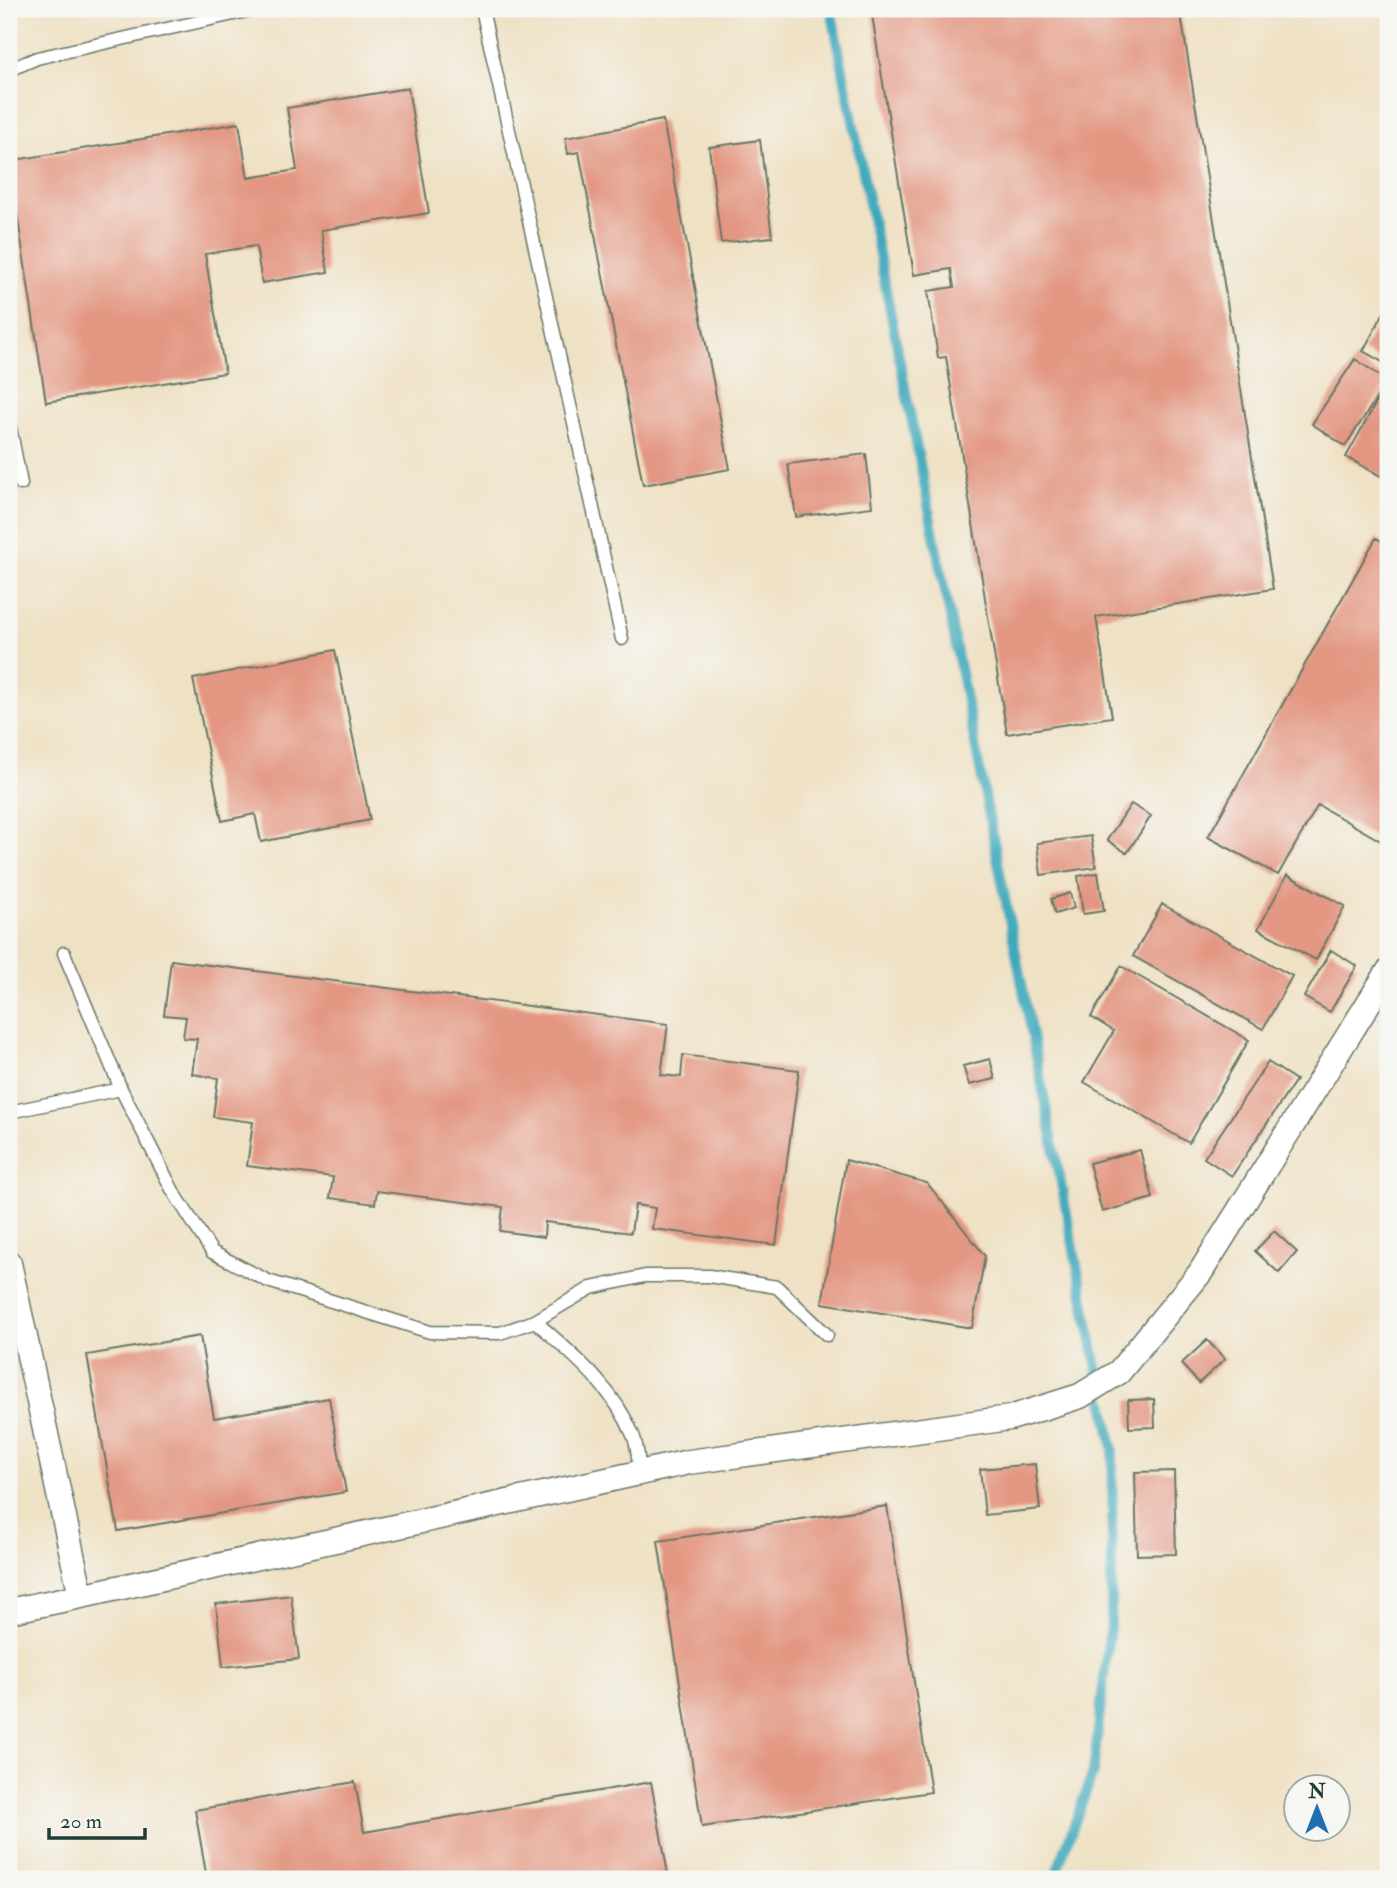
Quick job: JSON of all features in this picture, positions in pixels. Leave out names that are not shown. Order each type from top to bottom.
[{"type":"street","points":[[9,1611],[689,1461],[1010,1418],[1080,1396],[1119,1372],[1200,1273],[1388,972]]},
{"type":"street","points":[[9,1263],[81,1596]]},
{"type":"lane","points":[[9,70],[37,58],[256,9]]},
{"type":"lane","points":[[482,9],[622,639]]},
{"type":"lane","points":[[9,422],[21,484]]},
{"type":"lane","points":[[64,953],[121,1089],[173,1191],[212,1252],[268,1281],[430,1332],[500,1333],[535,1321],[591,1288],[645,1276],[709,1276],[777,1287],[827,1335]]},
{"type":"lane","points":[[9,1112],[121,1089]]},
{"type":"lane","points":[[535,1321],[580,1360],[618,1407],[634,1438],[640,1473]]},
{"type":"building","points":[[871,9],[1180,9],[1273,589],[1096,617],[1112,717],[1007,734],[946,357],[938,358],[928,291],[954,287],[951,269],[914,275]]},
{"type":"building","points":[[408,88],[429,213],[321,230],[328,272],[262,283],[256,246],[205,254],[225,373],[46,402],[9,161],[239,123],[248,178],[297,170],[287,108]]},
{"type":"building","points":[[663,120],[730,469],[643,485],[579,152],[568,154],[565,138]]},
{"type":"building","points":[[760,140],[772,237],[721,243],[709,147]]},
{"type":"building","points":[[1388,305],[1388,365],[1363,351]]},
{"type":"building","points":[[1355,359],[1388,381],[1345,446],[1312,424]]},
{"type":"building","points":[[1388,381],[1388,480],[1346,457]]},
{"type":"building","points":[[866,454],[872,507],[796,517],[788,464]]},
{"type":"building","points":[[1376,538],[1388,545],[1388,845],[1318,805],[1278,875],[1208,837]]},
{"type":"building","points":[[335,650],[370,820],[261,842],[255,814],[222,821],[193,679]]},
{"type":"building","points":[[1131,804],[1151,816],[1127,853],[1107,840]]},
{"type":"building","points":[[1091,836],[1096,867],[1041,875],[1037,843]]},
{"type":"building","points":[[1098,873],[1104,911],[1083,914],[1078,876]]},
{"type":"building","points":[[1287,875],[1345,906],[1316,960],[1258,929]]},
{"type":"building","points":[[1070,893],[1074,908],[1055,914],[1051,899]]},
{"type":"building","points":[[1162,904],[1292,976],[1263,1029],[1133,956]]},
{"type":"building","points":[[1331,950],[1357,966],[1330,1012],[1304,997]]},
{"type":"building","points":[[171,960],[668,1024],[661,1075],[681,1077],[683,1055],[799,1070],[776,1245],[652,1229],[655,1208],[635,1205],[631,1233],[545,1222],[544,1237],[500,1231],[503,1207],[377,1191],[375,1204],[330,1198],[333,1177],[247,1166],[253,1122],[213,1117],[218,1078],[192,1074],[197,1039],[183,1038],[186,1017],[164,1015]]},
{"type":"building","points":[[1121,966],[1249,1040],[1189,1143],[1084,1082],[1114,1031],[1091,1017]]},
{"type":"building","points":[[990,1059],[995,1079],[969,1085],[963,1066]]},
{"type":"building","points":[[1268,1062],[1296,1080],[1232,1176],[1204,1158]]},
{"type":"building","points":[[1140,1150],[1153,1198],[1102,1212],[1089,1163]]},
{"type":"building","points":[[846,1160],[927,1183],[985,1256],[972,1328],[822,1303]]},
{"type":"building","points":[[1274,1231],[1297,1252],[1279,1273],[1255,1251]]},
{"type":"building","points":[[200,1336],[214,1418],[329,1398],[346,1492],[118,1531],[87,1355]]},
{"type":"building","points":[[1207,1340],[1225,1359],[1199,1383],[1181,1364]]},
{"type":"building","points":[[1154,1399],[1155,1427],[1129,1428],[1128,1400]]},
{"type":"building","points":[[1035,1464],[1040,1509],[985,1515],[980,1469]]},
{"type":"building","points":[[1174,1471],[1176,1554],[1137,1555],[1135,1472]]},
{"type":"building","points":[[887,1506],[931,1792],[702,1827],[658,1541]]},
{"type":"building","points":[[291,1595],[299,1659],[223,1667],[216,1604]]},
{"type":"building","points":[[355,1782],[364,1832],[651,1782],[669,1879],[207,1879],[195,1810]]},
{"type":"waterway","points":[[831,9],[1113,1449],[1111,1617],[1093,1773],[1054,1879]]}]
